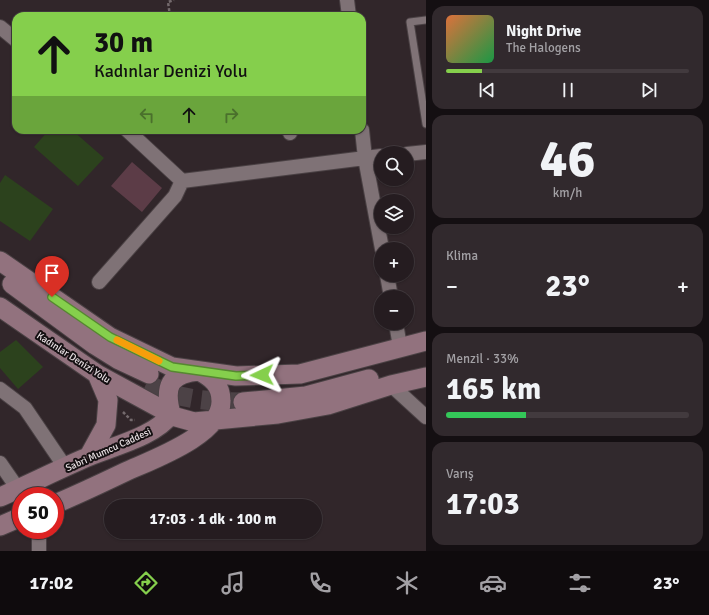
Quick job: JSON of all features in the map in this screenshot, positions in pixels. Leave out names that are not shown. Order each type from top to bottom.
[{"type":"main road","points":[[0,261],[110,337],[172,367],[236,376],[300,374],[426,340]]},
{"type":"main road","points":[[0,276],[95,345],[148,379],[110,367],[0,291]]},
{"type":"main road","name":"Kadınlar Denizi Yolu","points":[[0,307],[97,374],[171,414]]},
{"type":"main road","points":[[426,353],[391,361],[323,382],[275,389],[243,396],[306,396],[426,363]]},
{"type":"main road","points":[[64,500],[191,441],[214,420],[222,406],[219,387],[214,381],[199,371],[185,373],[173,379],[168,394],[171,414],[184,420],[194,422],[214,420],[278,414],[328,405],[391,385],[426,377]]},
{"type":"main road","points":[[89,456],[106,425],[108,400],[97,374]]},
{"type":"main road","name":"Sabri Mumcu Caddesi","points":[[22,487],[89,456],[139,436],[162,424],[171,414]]},
{"type":"main road","name":"Sabri Mumcu Caddesi","points":[[0,497],[12,492]]},
{"type":"main road","points":[[0,526],[12,521]]},
{"type":"street","points":[[347,0],[348,12]]},
{"type":"street","points":[[0,27],[12,37]]},
{"type":"street","points":[[130,134],[182,181],[374,157]]},
{"type":"street","points":[[362,134],[365,158],[381,242]]},
{"type":"street","points":[[414,153],[426,152]]},
{"type":"street","points":[[99,282],[175,196],[182,181]]},
{"type":"street","points":[[397,330],[400,346]]},
{"type":"street","points":[[391,385],[426,417]]},
{"type":"street","points":[[0,389],[25,408],[65,467]]},
{"type":"street","points":[[0,463],[17,487]]},
{"type":"street","points":[[39,539],[39,551]]},
{"type":"lane","points":[[426,20],[410,22],[423,84],[426,124]]},
{"type":"path","points":[[169,12],[168,2],[174,0]]},
{"type":"shaded area","points":[[132,162],[162,188],[142,212],[111,186]]},
{"type":"building","points":[[45,134],[77,134],[104,158],[78,186],[34,147]]},
{"type":"building","points":[[5,175],[53,209],[30,241],[0,221],[0,183]]},
{"type":"building","points":[[16,340],[43,367],[18,389],[0,368],[0,352]]},
{"type":"tunnel","points":[[146,384],[193,399],[243,402]]},
{"type":"slow traffic","points":[[117,340],[159,361]]},
{"type":"route","points":[[52,297],[110,337],[172,367],[236,376],[262,375]]}]
